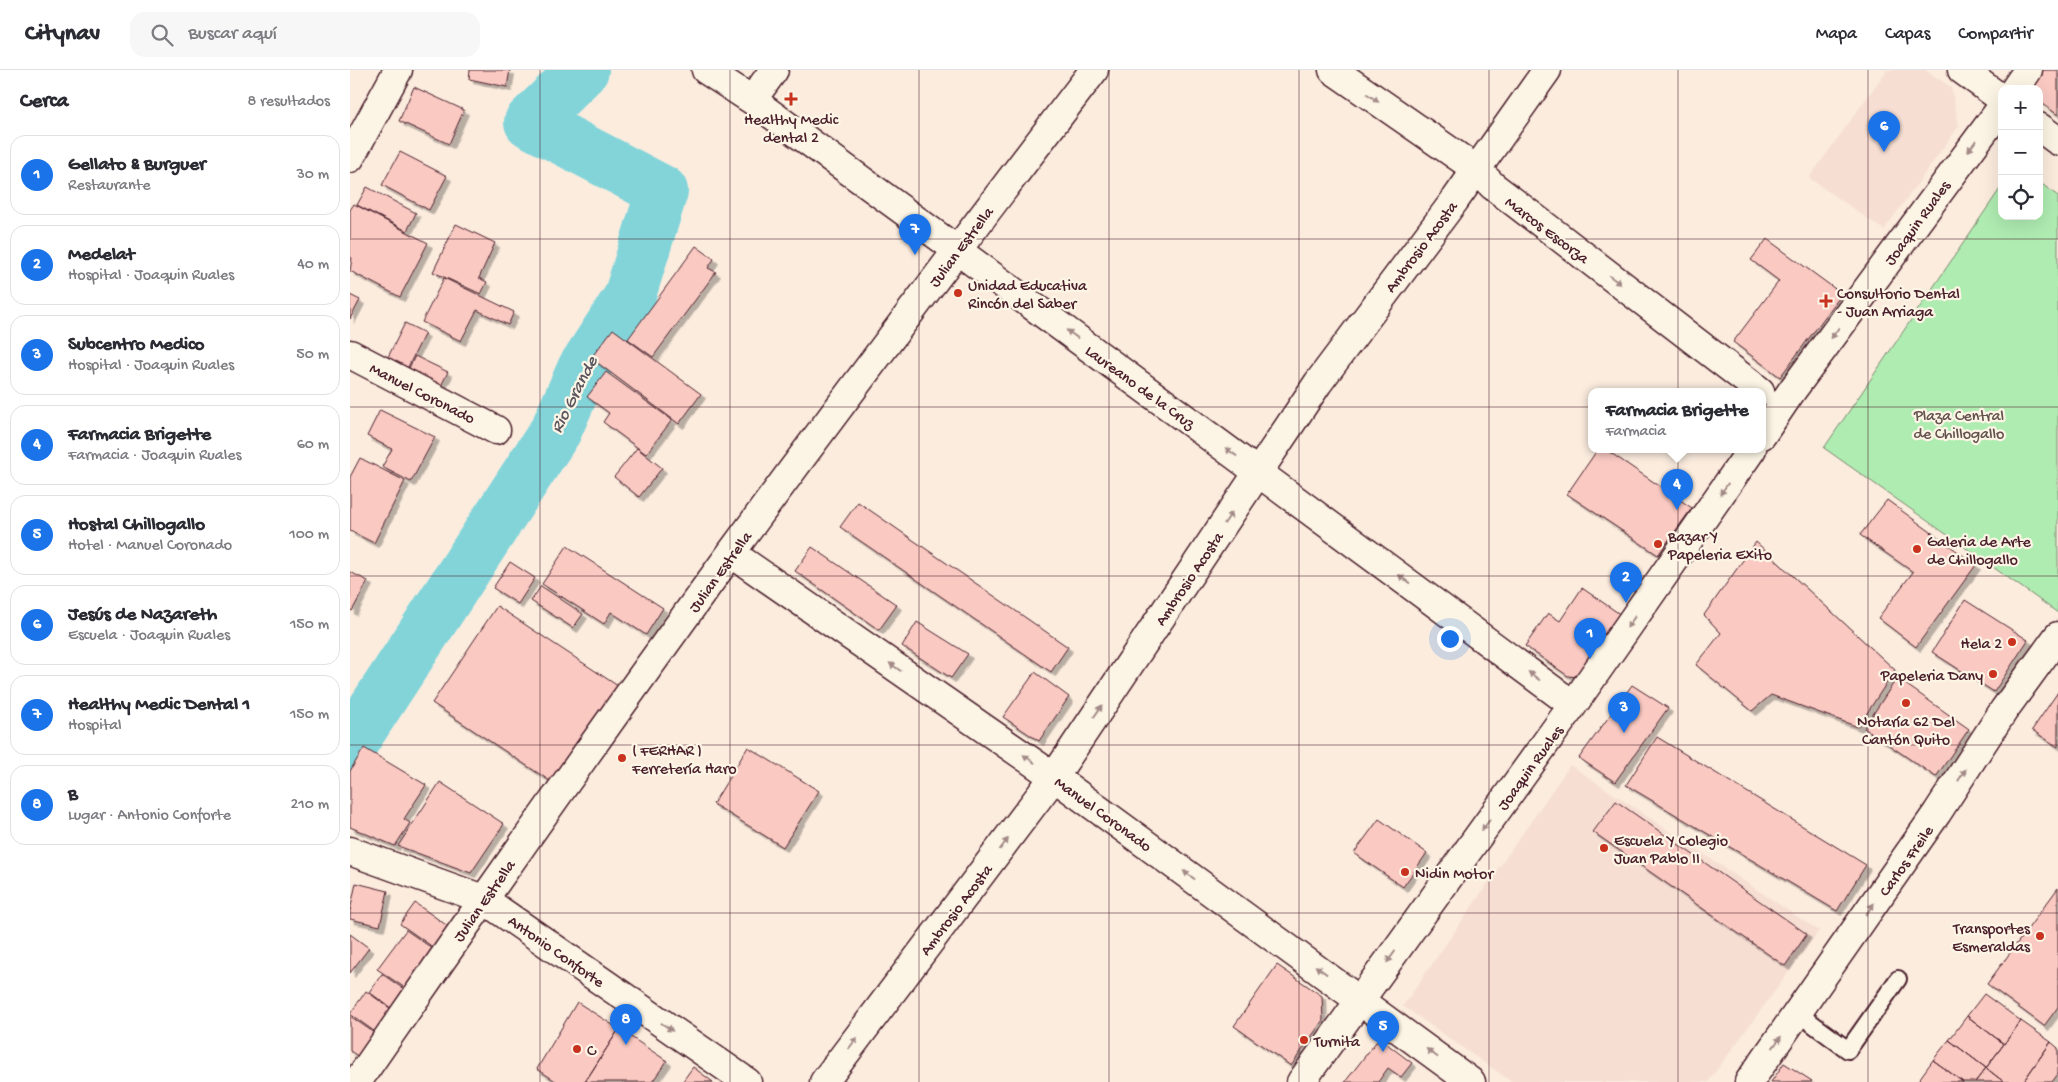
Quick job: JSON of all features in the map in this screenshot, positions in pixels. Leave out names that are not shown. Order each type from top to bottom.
[{"type":"street","points":[[350,158],[398,70]]},
{"type":"street","name":"Laureano de la Cruz","points":[[706,70],[752,100],[957,250],[1573,705]]},
{"type":"street","points":[[752,100],[774,70]]},
{"type":"street","name":"Julian Estrella","points":[[357,1082],[483,899],[731,553],[1094,70]]},
{"type":"street","name":"Marcos Escorza","points":[[1333,70],[1476,169],[1493,186],[1756,388]]},
{"type":"street","name":"Ambrosio Acosta","points":[[824,1082],[1054,777],[1318,383],[1547,70]]},
{"type":"street","points":[[1962,70],[1998,96]]},
{"type":"street","points":[[2018,85],[2028,70]]},
{"type":"street","name":"Joaquin Ruales","points":[[1766,410],[1768,397],[1998,112]]},
{"type":"street","points":[[2043,130],[2058,141]]},
{"type":"street","name":"Manuel Coronado","points":[[350,354],[496,430]]},
{"type":"street","name":"Joaquin Ruales","points":[[1301,1082],[1573,705],[1749,453]]},
{"type":"street","name":"Manuel Coronado","points":[[731,553],[1054,777],[1471,1082]]},
{"type":"street","name":"Carlos Freile","points":[[1749,1082],[1937,813],[2004,710],[2058,636]]},
{"type":"street","name":"Antonio Conforte","points":[[361,854],[483,899],[747,1082]]},
{"type":"lane","points":[[1798,1013],[1848,1050],[1898,979]]},
{"type":"shaded area","points":[[1887,70],[1925,70],[1951,87],[1959,126],[1884,230],[1809,178]]},
{"type":"shaded area","name":"Escuela Y Colegio Juan Pablo II","points":[[1570,765],[1819,931],[1708,1082],[1512,1082],[1403,1006]]},
{"type":"green space","name":"Plaza Central de Chillogallo","points":[[2043,185],[2058,196],[2058,613],[1824,448],[1998,192],[1998,220],[2043,220]]},
{"type":"building","points":[[470,70],[510,70],[507,87],[469,79]]},
{"type":"building","points":[[2040,70],[2058,70],[2058,115],[2043,104],[2043,85],[2029,85]]},
{"type":"building","points":[[414,87],[464,110],[449,144],[399,121]]},
{"type":"building","points":[[400,152],[447,176],[429,210],[382,185]]},
{"type":"building","points":[[367,187],[416,213],[407,231],[357,205]]},
{"type":"building","points":[[354,204],[428,243],[400,297],[350,271],[352,258],[350,257],[350,210]]},
{"type":"building","points":[[456,224],[495,243],[479,278],[487,282],[481,294],[433,272]]},
{"type":"building","points":[[1767,239],[1842,294],[1780,377],[1733,342],[1779,281],[1751,260]]},
{"type":"building","points":[[696,246],[714,259],[708,268],[716,272],[653,357],[628,339]]},
{"type":"building","points":[[444,278],[514,312],[508,325],[477,310],[461,341],[422,322]]},
{"type":"building","points":[[350,295],[360,300],[350,319]]},
{"type":"building","points":[[405,323],[425,333],[407,369],[387,359]]},
{"type":"building","points":[[613,329],[701,394],[679,424],[591,358]]},
{"type":"building","points":[[415,356],[448,372],[441,386],[408,370]]},
{"type":"building","points":[[606,372],[672,420],[646,454],[603,422],[609,413],[587,397]]},
{"type":"building","points":[[380,410],[435,437],[411,482],[382,467],[392,449],[367,436]]},
{"type":"building","points":[[637,448],[662,468],[639,497],[614,477]]},
{"type":"building","points":[[1595,453],[1611,453],[1692,508],[1658,555],[1567,494]]},
{"type":"building","points":[[360,458],[405,481],[374,543],[350,531],[350,477]]},
{"type":"building","points":[[1887,500],[1976,565],[1916,647],[1878,618],[1913,572],[1860,535]]},
{"type":"building","points":[[858,502],[1068,647],[1051,672],[840,527]]},
{"type":"building","points":[[1756,542],[1895,670],[1858,727],[1771,695],[1752,711],[1696,665],[1721,633],[1704,615]]},
{"type":"building","points":[[567,546],[663,608],[646,635],[611,612],[604,624],[542,584]]},
{"type":"building","points":[[812,547],[897,605],[879,630],[795,571]]},
{"type":"building","points":[[510,562],[535,578],[518,604],[493,588]]},
{"type":"building","points":[[350,572],[368,581],[352,611],[350,610]]},
{"type":"building","points":[[541,586],[583,614],[573,628],[531,601]]},
{"type":"building","points":[[1582,588],[1624,617],[1578,677],[1568,676],[1525,646],[1548,613],[1560,621]]},
{"type":"building","points":[[1965,600],[2028,640],[1994,692],[1932,652]]},
{"type":"building","points":[[497,606],[621,688],[556,785],[432,703]]},
{"type":"building","points":[[917,622],[968,654],[951,678],[902,646]]},
{"type":"building","points":[[1035,672],[1069,697],[1039,741],[1003,717]]},
{"type":"building","name":"Notaría 62 Del Cantón Quito","points":[[1897,678],[1969,729],[1936,777],[1864,728]]},
{"type":"building","points":[[1632,685],[1668,708],[1615,782],[1579,758]]},
{"type":"building","points":[[2058,692],[2058,747],[2032,730]]},
{"type":"building","points":[[1657,737],[1866,865],[1837,911],[1626,785]]},
{"type":"building","points":[[748,747],[819,791],[783,847],[713,804]]},
{"type":"building","points":[[364,748],[426,785],[404,819],[410,823],[395,846],[350,827],[350,771]]},
{"type":"building","points":[[440,782],[504,824],[471,873],[398,846]]},
{"type":"building","points":[[1616,801],[1807,934],[1785,966],[1593,832]]},
{"type":"building","points":[[1379,819],[1427,853],[1403,887],[1354,853]]},
{"type":"building","points":[[356,883],[388,891],[380,926],[350,919]]},
{"type":"building","name":"Transportes Esmeraldas","points":[[2058,888],[2058,1007],[2044,1026],[1987,984]]},
{"type":"building","points":[[415,903],[452,929],[437,950],[400,924]]},
{"type":"building","points":[[406,930],[436,951],[408,990],[377,969]]},
{"type":"building","points":[[350,934],[369,948],[350,973]]},
{"type":"building","points":[[1277,965],[1322,996],[1323,1020],[1291,1066],[1234,1026]]},
{"type":"building","points":[[382,974],[408,992],[395,1011],[369,992]]},
{"type":"building","points":[[366,991],[394,1011],[378,1034],[350,1014]]},
{"type":"building","points":[[1984,994],[2021,1021],[2004,1044],[1967,1016]]},
{"type":"building","name":"C","points":[[577,1002],[619,1029],[585,1082],[557,1082],[537,1069]]},
{"type":"building","points":[[350,1016],[376,1034],[359,1057],[350,1051]]},
{"type":"building","points":[[1967,1016],[2004,1044],[1986,1068],[1949,1040]]},
{"type":"building","points":[[2021,1021],[2051,1042],[2023,1082],[2004,1082],[1986,1068]]},
{"type":"building","points":[[619,1029],[667,1061],[652,1082],[585,1082]]},
{"type":"building","points":[[1949,1040],[1986,1068],[1975,1082],[1963,1082],[1933,1060]]},
{"type":"building","points":[[1383,1041],[1412,1063],[1401,1077],[1388,1068],[1378,1082],[1345,1082],[1376,1042]]},
{"type":"building","points":[[2051,1042],[2058,1048],[2058,1074],[2052,1082],[2023,1082]]},
{"type":"building","points":[[1933,1060],[1963,1082],[1917,1082]]},
{"type":"building","points":[[1784,1063],[1812,1081],[1771,1082]]},
{"type":"building","points":[[693,1067],[713,1082],[682,1082]]},
{"type":"building","points":[[1986,1068],[2004,1082],[1975,1082]]},
{"type":"waterway","name":"Rio Grande","points":[[350,746],[556,430],[583,369],[629,298],[662,191],[530,122],[583,70]]},
{"type":"place","name":"Healthy Medic dental 2","points":[[791,99]]},
{"type":"place","name":"Jesús de Nazareth","points":[[1884,152]]},
{"type":"place","name":"Healthy Medic Dental 1","points":[[915,255]]},
{"type":"place","name":"Unidad Educativa Rincón del Saber","points":[[958,293]]},
{"type":"place","name":"Consultorio Dental - Juan Arriaga","points":[[1826,301]]},
{"type":"place","name":"Farmacia Brigette","points":[[1677,510]]},
{"type":"place","name":"Bazar Y Papeleria Exito","points":[[1658,544]]},
{"type":"place","name":"Galeria de Arte de Chillogallo","points":[[1917,549]]},
{"type":"place","name":"Medelat","points":[[1626,603]]},
{"type":"place","name":"Hela 2","points":[[2012,642]]},
{"type":"place","name":"Gellato & Burguer","points":[[1590,659]]},
{"type":"place","name":"Papeleria Dany","points":[[1993,674]]},
{"type":"place","name":"Notaría 62 Del Cantón Quito","points":[[1906,703]]},
{"type":"place","name":"Subcentro Medico","points":[[1624,733]]},
{"type":"place","name":"( FERHAR ) Ferretería Haro","points":[[622,758]]},
{"type":"place","name":"Escuela Y Colegio Juan Pablo II","points":[[1604,848]]},
{"type":"place","name":"Nidin Motor","points":[[1405,872]]},
{"type":"place","name":"Transportes Esmeraldas","points":[[2040,936]]},
{"type":"place","name":"Turnita","points":[[1304,1040]]},
{"type":"place","name":"B","points":[[626,1045]]},
{"type":"place","name":"C","points":[[577,1049]]},
{"type":"place","name":"Hostal Chillogallo","points":[[1383,1052]]}]
